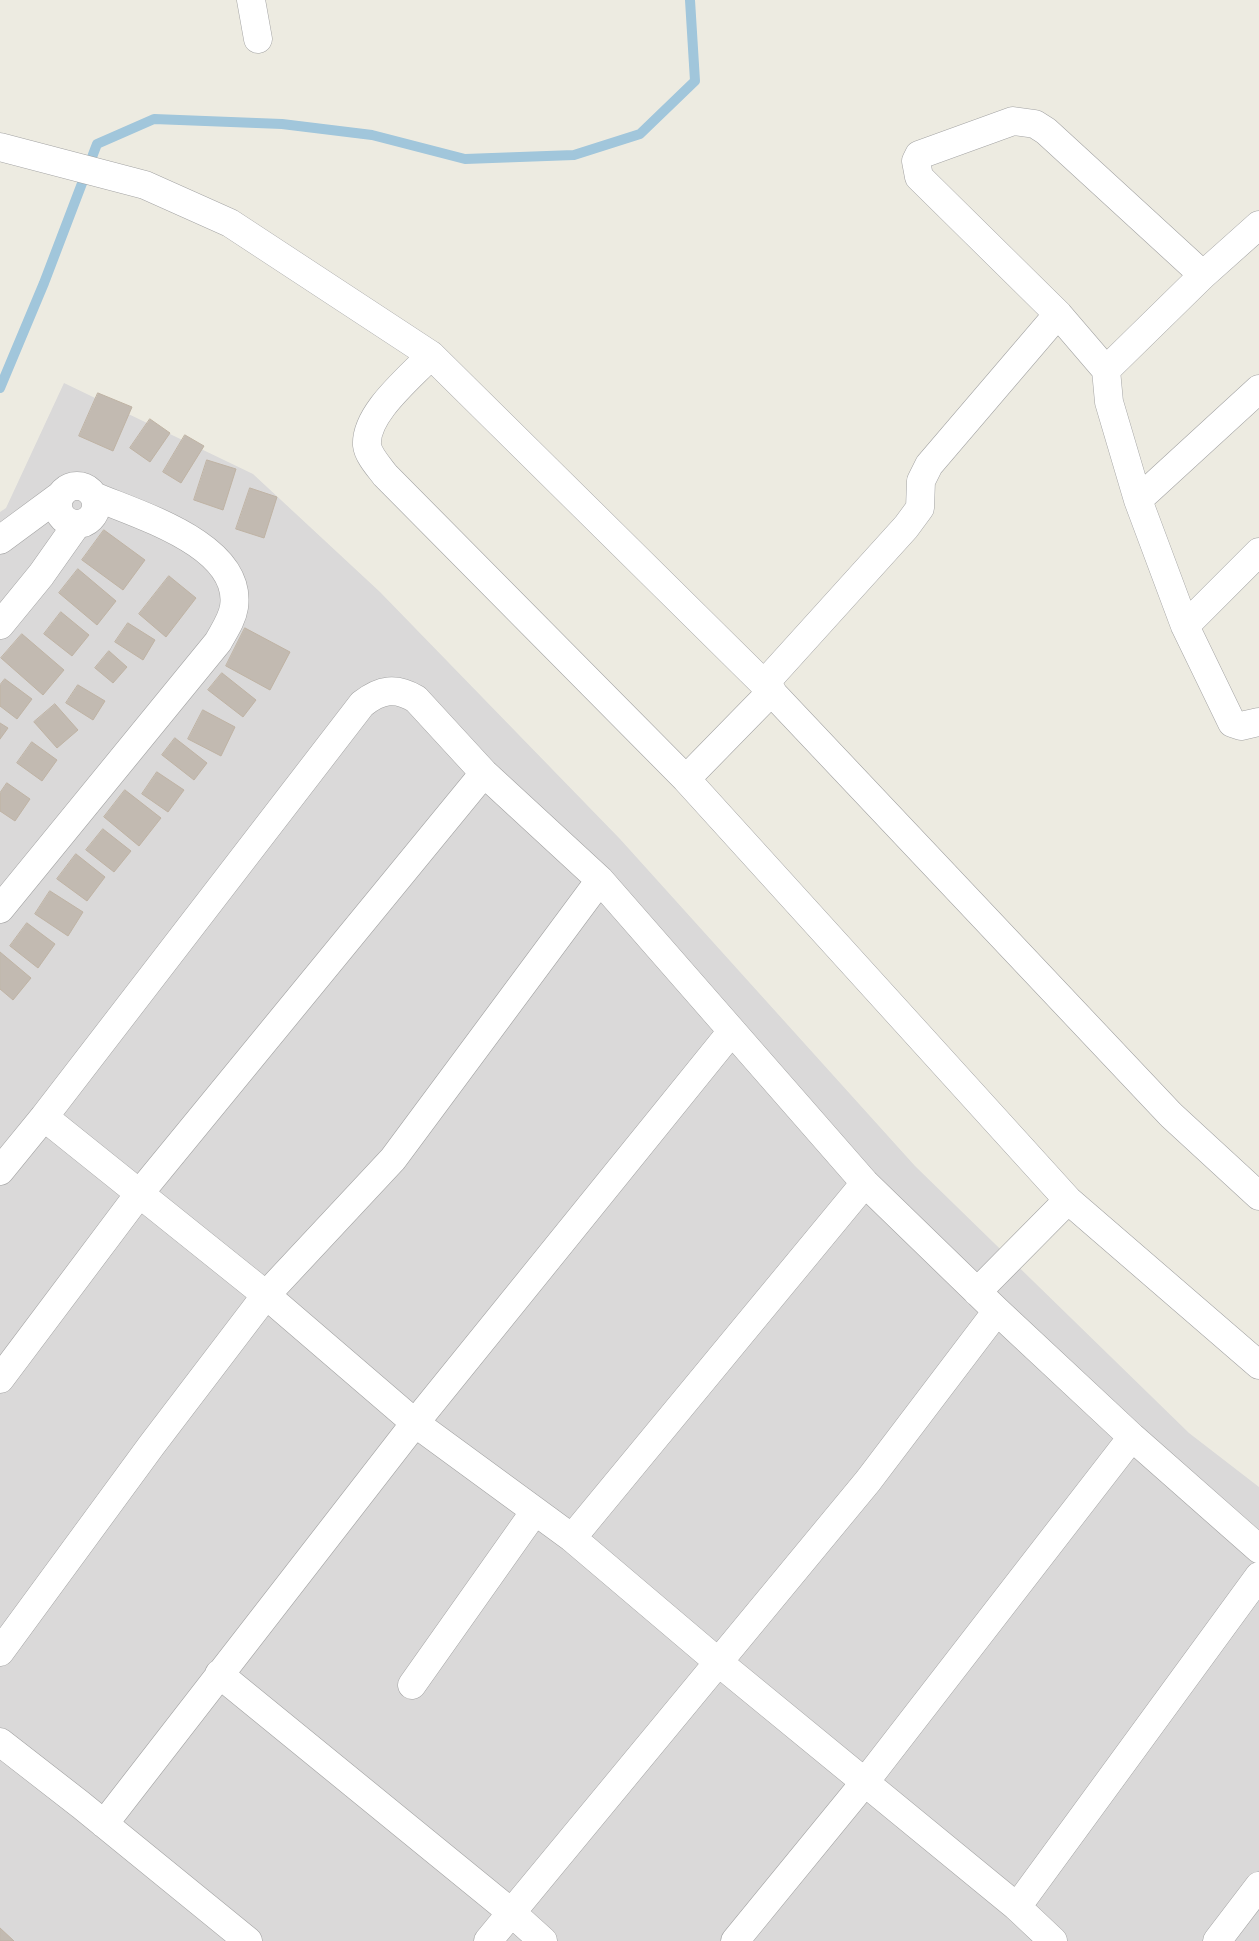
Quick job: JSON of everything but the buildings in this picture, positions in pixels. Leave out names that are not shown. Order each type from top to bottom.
[{"type":"street","points":[[250,0],[258,40]]},
{"type":"street","points":[[1204,274],[1046,131],[1035,124],[1013,122],[919,154],[916,161],[919,177],[1058,314],[1106,370],[1109,402],[1138,500],[1185,626],[1232,723],[1241,726],[1259,722]]},
{"type":"street","points":[[10,149],[145,185],[230,223],[431,355],[768,687],[1170,1115],[1259,1196]]},
{"type":"street","points":[[1106,370],[1204,274],[1259,225]]},
{"type":"street","points":[[686,779],[906,527],[920,508],[921,481],[929,465],[1058,314]]},
{"type":"street","points":[[431,355],[375,415],[368,432],[367,447],[385,475],[686,779],[1068,1200],[1259,1365]]},
{"type":"street","points":[[1138,500],[1259,389]]},
{"type":"street","points":[[0,540],[68,488],[78,486],[88,489],[94,496],[180,532],[210,552],[227,574],[233,589],[234,606],[229,623],[218,642],[0,909]]},
{"type":"street","points":[[61,495],[58,505],[61,514],[67,522],[77,524],[86,522],[94,516],[96,506],[94,496]]},
{"type":"street","points":[[0,625],[41,575],[77,524]]},
{"type":"street","points":[[1185,626],[1259,552]]},
{"type":"street","points":[[0,1171],[44,1117],[362,704],[372,695],[388,690],[403,692],[416,699],[484,773],[600,880],[865,1183],[977,1292],[1132,1437],[1259,1549]]},
{"type":"street","points":[[0,1378],[139,1194],[484,773]]},
{"type":"street","points":[[0,1652],[266,1295],[393,1159],[600,880]]},
{"type":"street","points":[[104,1824],[415,1424],[732,1031]]},
{"type":"street","points":[[44,1117],[266,1295],[415,1424],[572,1538],[717,1661],[1017,1907],[1049,1940]]},
{"type":"street","points":[[572,1538],[865,1183]]},
{"type":"street","points":[[977,1292],[1068,1200]]},
{"type":"street","points":[[488,1941],[717,1661],[868,1481],[997,1311]]},
{"type":"street","points":[[735,1941],[865,1782],[1132,1437]]},
{"type":"street","points":[[412,1685],[535,1511]]},
{"type":"street","points":[[1017,1907],[1259,1576]]},
{"type":"street","points":[[219,1674],[512,1912],[543,1941]]},
{"type":"street","points":[[0,1742],[248,1941]]},
{"type":"street","points":[[1217,1941],[1259,1886]]},
{"type":"shaded area","points":[[64,383],[253,474],[380,592],[620,839],[915,1166],[1189,1433],[1259,1487],[1259,1941],[0,1941],[0,512],[6,508]]},
{"type":"waterway","points":[[0,388],[44,283],[97,144],[154,119],[282,124],[372,135],[465,159],[574,155],[640,134],[695,81],[690,0]]}]
